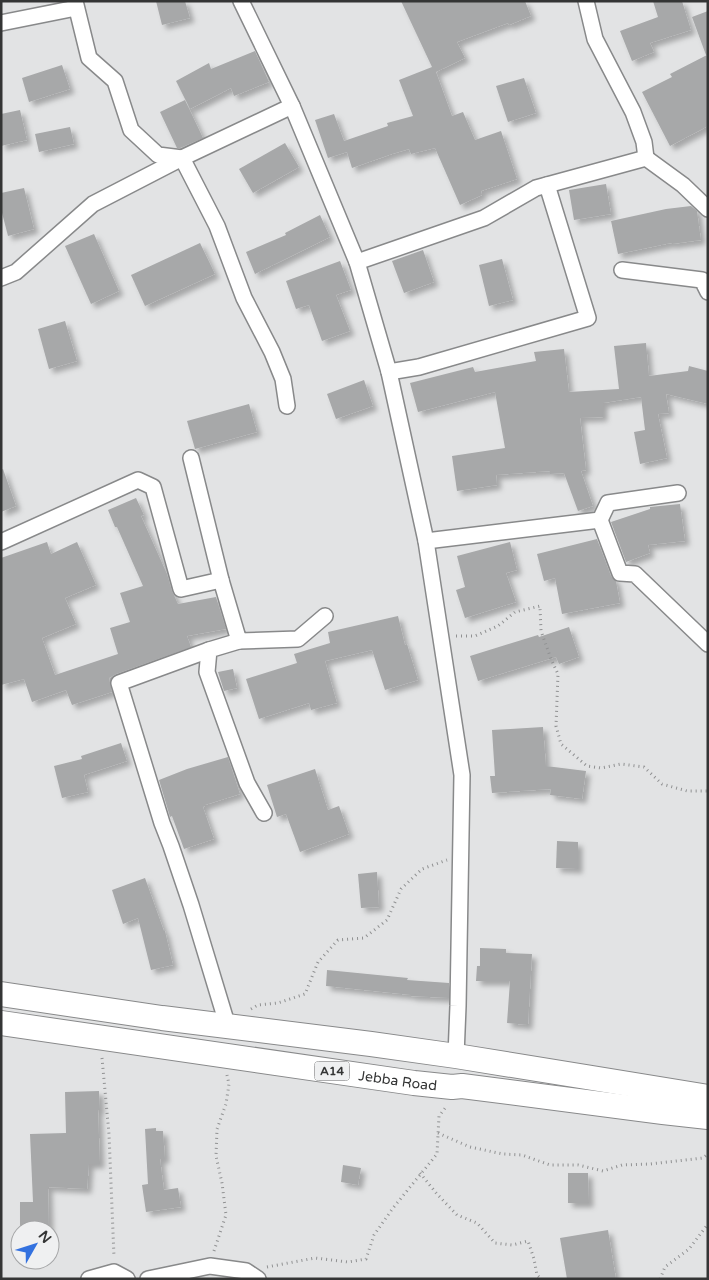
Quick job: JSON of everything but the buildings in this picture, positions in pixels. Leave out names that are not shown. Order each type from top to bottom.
[{"type":"highway","points":[[1,994],[162,1018],[224,1016],[362,1043],[456,1056],[708,1098]]},
{"type":"highway","name":"Jebba Road","points":[[1,1022],[414,1083],[452,1087],[462,1086],[708,1117]]},
{"type":"street","points":[[58,1],[75,4]]},
{"type":"street","points":[[241,1],[292,106],[357,262],[389,372],[426,540],[462,775],[456,1056]]},
{"type":"street","points":[[586,1],[595,39],[633,112],[644,142],[646,158],[683,186],[708,209]]},
{"type":"street","points":[[1,23],[75,4]]},
{"type":"street","points":[[75,4],[89,58],[115,81],[131,130],[158,155],[182,158]]},
{"type":"street","points":[[1,278],[16,272],[93,204],[182,158],[292,106]]},
{"type":"street","points":[[182,158],[216,226],[244,298],[272,352],[283,379],[287,406]]},
{"type":"street","points":[[357,262],[484,218],[536,188],[646,158]]},
{"type":"street","points":[[389,372],[419,366],[588,318],[547,186]]},
{"type":"street","points":[[622,270],[702,280],[708,292]]},
{"type":"street","points":[[191,458],[221,580],[239,641]]},
{"type":"street","points":[[1,542],[138,480],[152,487],[181,589],[221,580]]},
{"type":"street","points":[[678,494],[608,503],[600,520],[620,573],[635,574],[708,644]]},
{"type":"street","points":[[426,540],[600,520]]},
{"type":"street","points":[[224,1016],[191,905],[162,823],[119,683],[239,641],[298,639],[325,616]]},
{"type":"street","points":[[209,650],[207,672],[246,783],[264,814]]},
{"type":"street","points":[[148,1279],[210,1266],[252,1275]]},
{"type":"street","points":[[89,1279],[120,1275]]},
{"type":"path","points":[[441,637],[475,636],[498,626],[515,612],[540,606],[541,631],[558,674],[556,726],[561,744],[587,766],[601,768],[621,764],[644,768],[662,784],[687,791],[708,790]]},
{"type":"path","points":[[224,1016],[246,1011],[258,1005],[278,1004],[305,994],[318,962],[338,940],[364,938],[387,920],[401,888],[422,869],[448,859],[461,858]]},
{"type":"path","points":[[110,1038],[102,1056],[109,1134],[114,1235],[120,1275]]},
{"type":"path","points":[[210,1266],[226,1215],[216,1156],[217,1129],[226,1104],[229,1084],[224,1055]]},
{"type":"path","points":[[252,1275],[315,1258],[348,1262],[366,1260],[374,1235],[392,1208],[436,1154],[439,1116],[462,1086]]},
{"type":"path","points":[[438,1133],[470,1147],[502,1154],[522,1155],[550,1165],[578,1165],[603,1170],[622,1165],[703,1158],[708,1154]]},
{"type":"path","points":[[420,1173],[457,1215],[477,1223],[495,1243],[512,1245],[528,1241],[537,1275],[541,1279]]},
{"type":"path","points":[[660,1279],[665,1267],[689,1249],[708,1224]]}]
